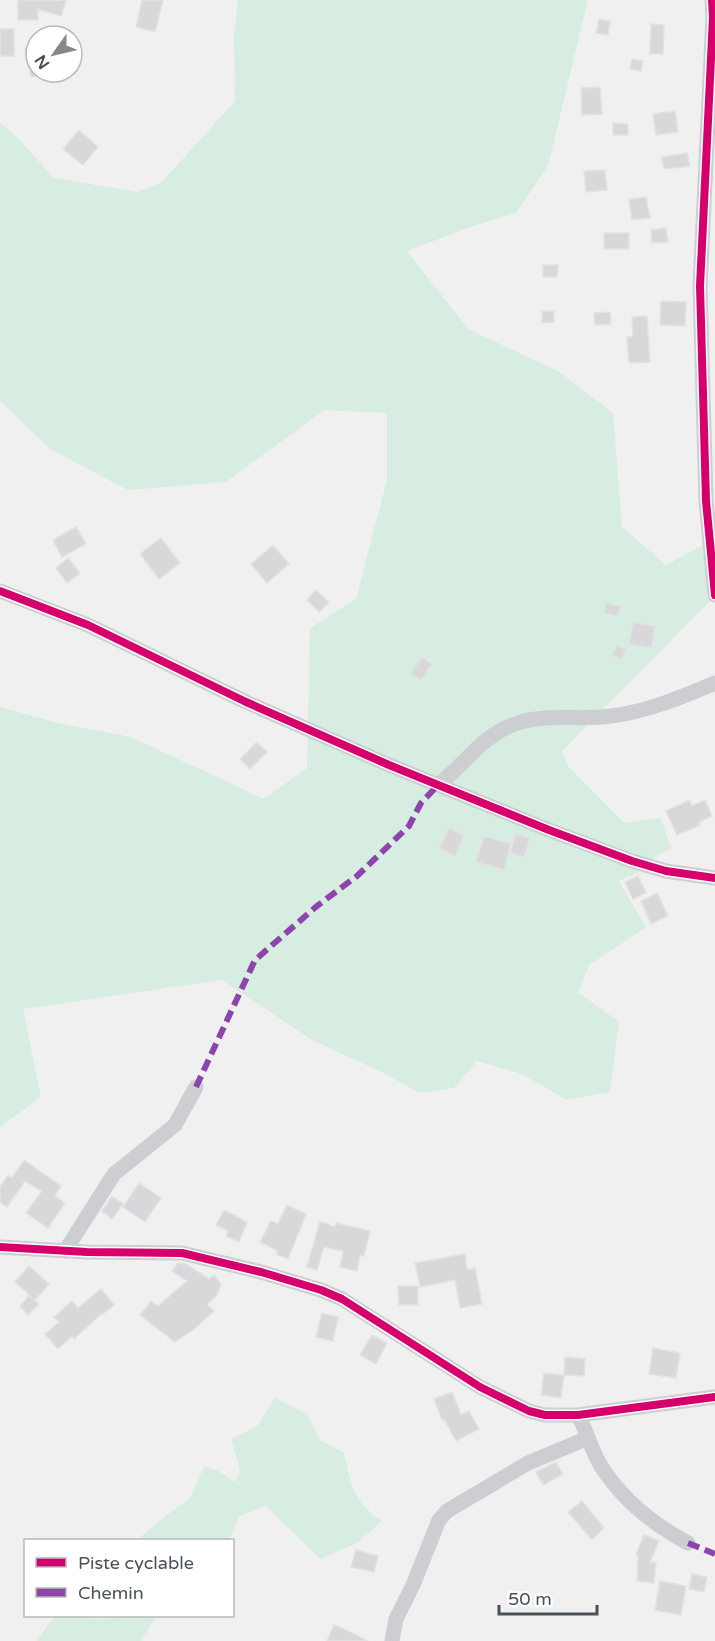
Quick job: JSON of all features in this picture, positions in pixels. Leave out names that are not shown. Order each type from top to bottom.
[{"type":"street","points":[[712,0],[700,286],[706,501],[715,595]]},
{"type":"street","points":[[0,591],[88,625],[246,702],[438,784],[632,861],[695,877],[715,878]]},
{"type":"street","points":[[438,784],[452,774],[477,745],[509,726],[535,717],[611,716],[680,698],[715,683]]},
{"type":"street","points":[[65,1251],[114,1174],[175,1125],[196,1087]]},
{"type":"street","points":[[0,1247],[190,1254],[321,1290],[342,1299],[480,1387],[516,1406],[545,1415],[578,1415],[715,1397]]},
{"type":"street","points":[[578,1415],[600,1466],[628,1500],[657,1524],[688,1543]]},
{"type":"street","points":[[392,1641],[396,1619],[413,1585],[439,1520],[447,1511],[528,1462],[588,1438]]},
{"type":"green space","points":[[238,0],[588,0],[548,166],[516,213],[467,228],[407,251],[468,329],[558,371],[613,413],[622,527],[666,565],[715,538],[715,596],[562,751],[568,766],[624,823],[661,818],[671,848],[650,860],[642,871],[619,881],[646,927],[589,965],[578,992],[619,1022],[610,1092],[567,1100],[522,1074],[477,1061],[454,1088],[419,1093],[382,1072],[312,1040],[222,980],[23,1009],[41,1097],[0,1127],[0,707],[58,723],[131,737],[264,799],[307,768],[310,628],[356,599],[387,480],[387,413],[324,410],[226,482],[128,490],[50,449],[0,401],[0,123],[16,136],[54,178],[137,192],[162,182],[235,101],[234,35]]},
{"type":"green space","points":[[275,1398],[307,1414],[320,1440],[344,1453],[355,1492],[365,1506],[382,1521],[357,1543],[320,1559],[266,1506],[239,1516],[229,1539],[138,1539],[191,1497],[204,1466],[218,1471],[235,1482],[240,1470],[231,1439],[257,1426]]},
{"type":"green space","points":[[56,1617],[90,1617],[93,1619],[155,1617],[141,1641],[37,1641],[48,1624]]},
{"type":"building","points":[[18,0],[66,0],[61,16],[38,9],[38,20],[18,20]]},
{"type":"building","points":[[142,0],[163,0],[155,32],[136,27]]},
{"type":"building","points":[[599,19],[610,21],[608,35],[596,33]]},
{"type":"building","points":[[651,24],[664,25],[663,54],[650,54]]},
{"type":"building","points":[[0,29],[14,29],[14,56],[0,56]]},
{"type":"building","points":[[632,59],[643,61],[641,71],[630,69]]},
{"type":"building","points":[[600,87],[602,114],[582,115],[581,88]]},
{"type":"building","points":[[675,111],[678,132],[656,135],[653,114]]},
{"type":"building","points":[[613,123],[628,124],[628,135],[613,135]]},
{"type":"building","points":[[79,130],[98,147],[83,165],[63,149]]},
{"type":"building","points":[[687,153],[690,166],[664,169],[662,157]]},
{"type":"building","points":[[605,170],[607,190],[586,192],[584,171]]},
{"type":"building","points":[[646,197],[650,218],[632,220],[629,199]]},
{"type":"building","points":[[666,228],[668,242],[652,243],[651,230]]},
{"type":"building","points":[[604,233],[629,233],[629,249],[604,249]]},
{"type":"building","points":[[543,265],[558,265],[557,277],[543,277]]},
{"type":"building","points":[[661,301],[686,302],[685,326],[660,325]]},
{"type":"building","points":[[542,311],[554,311],[554,322],[542,323]]},
{"type":"building","points":[[610,312],[611,324],[595,325],[594,313]]},
{"type":"building","points":[[647,316],[650,362],[629,363],[627,337],[633,336],[632,317]]},
{"type":"building","points":[[76,527],[86,544],[62,557],[53,540]]},
{"type":"building","points":[[161,538],[180,563],[159,579],[140,554]]},
{"type":"building","points":[[273,545],[289,564],[267,583],[251,564]]},
{"type":"building","points":[[68,558],[80,573],[67,583],[56,568]]},
{"type":"building","points":[[316,590],[329,602],[319,612],[307,600]]},
{"type":"building","points":[[606,603],[621,606],[617,616],[604,613]]},
{"type":"building","points":[[633,622],[655,626],[652,648],[629,644]]},
{"type":"building","points":[[617,645],[626,649],[622,659],[612,655]]},
{"type":"building","points":[[422,657],[432,664],[421,680],[411,673]]},
{"type":"building","points":[[257,742],[267,752],[250,769],[240,759]]},
{"type":"building","points":[[689,800],[692,806],[705,800],[712,816],[699,822],[700,825],[677,835],[666,811]]},
{"type":"building","points":[[449,828],[464,835],[455,856],[439,848]]},
{"type":"building","points":[[516,834],[530,838],[524,857],[510,853]]},
{"type":"building","points":[[484,836],[511,844],[504,870],[476,862]]},
{"type":"building","points":[[638,876],[646,893],[633,899],[625,882]]},
{"type":"building","points":[[657,893],[668,916],[651,924],[641,901]]},
{"type":"building","points":[[24,1160],[61,1186],[55,1196],[65,1203],[48,1228],[26,1213],[42,1191],[25,1181],[7,1207],[0,1202],[0,1187],[8,1175],[12,1178]]},
{"type":"building","points":[[139,1183],[161,1198],[145,1222],[123,1207]]},
{"type":"building","points":[[112,1196],[123,1204],[112,1219],[102,1211]]},
{"type":"building","points":[[287,1205],[306,1214],[288,1259],[276,1254],[278,1251],[260,1242],[271,1221],[278,1224]]},
{"type":"building","points":[[224,1210],[247,1222],[239,1242],[226,1236],[228,1231],[216,1225]]},
{"type":"building","points":[[320,1221],[335,1227],[336,1223],[370,1231],[364,1256],[360,1255],[357,1271],[340,1267],[343,1251],[324,1247],[317,1270],[307,1267]]},
{"type":"building","points":[[465,1254],[467,1270],[475,1268],[482,1304],[460,1308],[455,1280],[420,1287],[415,1263]]},
{"type":"building","points":[[178,1263],[186,1264],[209,1279],[214,1275],[221,1284],[217,1295],[207,1304],[214,1311],[175,1342],[140,1315],[151,1301],[158,1306],[187,1281],[172,1271]]},
{"type":"building","points":[[29,1266],[49,1284],[35,1300],[15,1282]]},
{"type":"building","points":[[398,1286],[418,1286],[418,1305],[399,1305]]},
{"type":"building","points":[[101,1289],[114,1305],[74,1339],[72,1336],[58,1349],[45,1334],[59,1322],[54,1317],[72,1301],[78,1308]]},
{"type":"building","points":[[29,1296],[39,1304],[28,1315],[20,1306]]},
{"type":"building","points":[[322,1313],[338,1317],[333,1341],[316,1337]]},
{"type":"building","points":[[372,1335],[387,1343],[376,1364],[360,1355]]},
{"type":"building","points":[[653,1348],[680,1353],[676,1378],[649,1374]]},
{"type":"building","points":[[565,1357],[585,1359],[584,1376],[564,1375]]},
{"type":"building","points":[[544,1373],[564,1375],[561,1398],[541,1395]]},
{"type":"building","points":[[452,1392],[461,1415],[469,1411],[479,1429],[456,1441],[444,1419],[442,1420],[434,1399]]},
{"type":"building","points":[[556,1462],[563,1474],[543,1485],[536,1472]]},
{"type":"building","points":[[582,1501],[604,1528],[592,1540],[568,1512]]},
{"type":"building","points":[[644,1535],[659,1541],[650,1562],[656,1562],[654,1583],[637,1581],[638,1556],[636,1555]]},
{"type":"building","points":[[356,1550],[378,1556],[374,1572],[351,1567]]},
{"type":"building","points":[[692,1574],[707,1577],[704,1592],[689,1589]]},
{"type":"building","points":[[660,1581],[686,1586],[681,1615],[655,1610]]},
{"type":"building","points":[[334,1625],[342,1628],[368,1641],[327,1641]]},
{"type":"marked path","points":[[196,1087],[255,960],[317,906],[357,876],[409,826],[421,803],[438,785]]},
{"type":"marked path","points":[[688,1543],[715,1554]]},
{"type":"cycle path","points":[[712,0],[700,286],[706,501],[715,595]]},
{"type":"cycle path","points":[[0,591],[88,625],[246,702],[389,765],[549,830],[632,861],[666,871],[715,878]]},
{"type":"cycle path","points":[[0,1247],[87,1252],[182,1253],[261,1272],[321,1290],[342,1299],[480,1387],[529,1411],[545,1415],[578,1415],[715,1397]]}]
